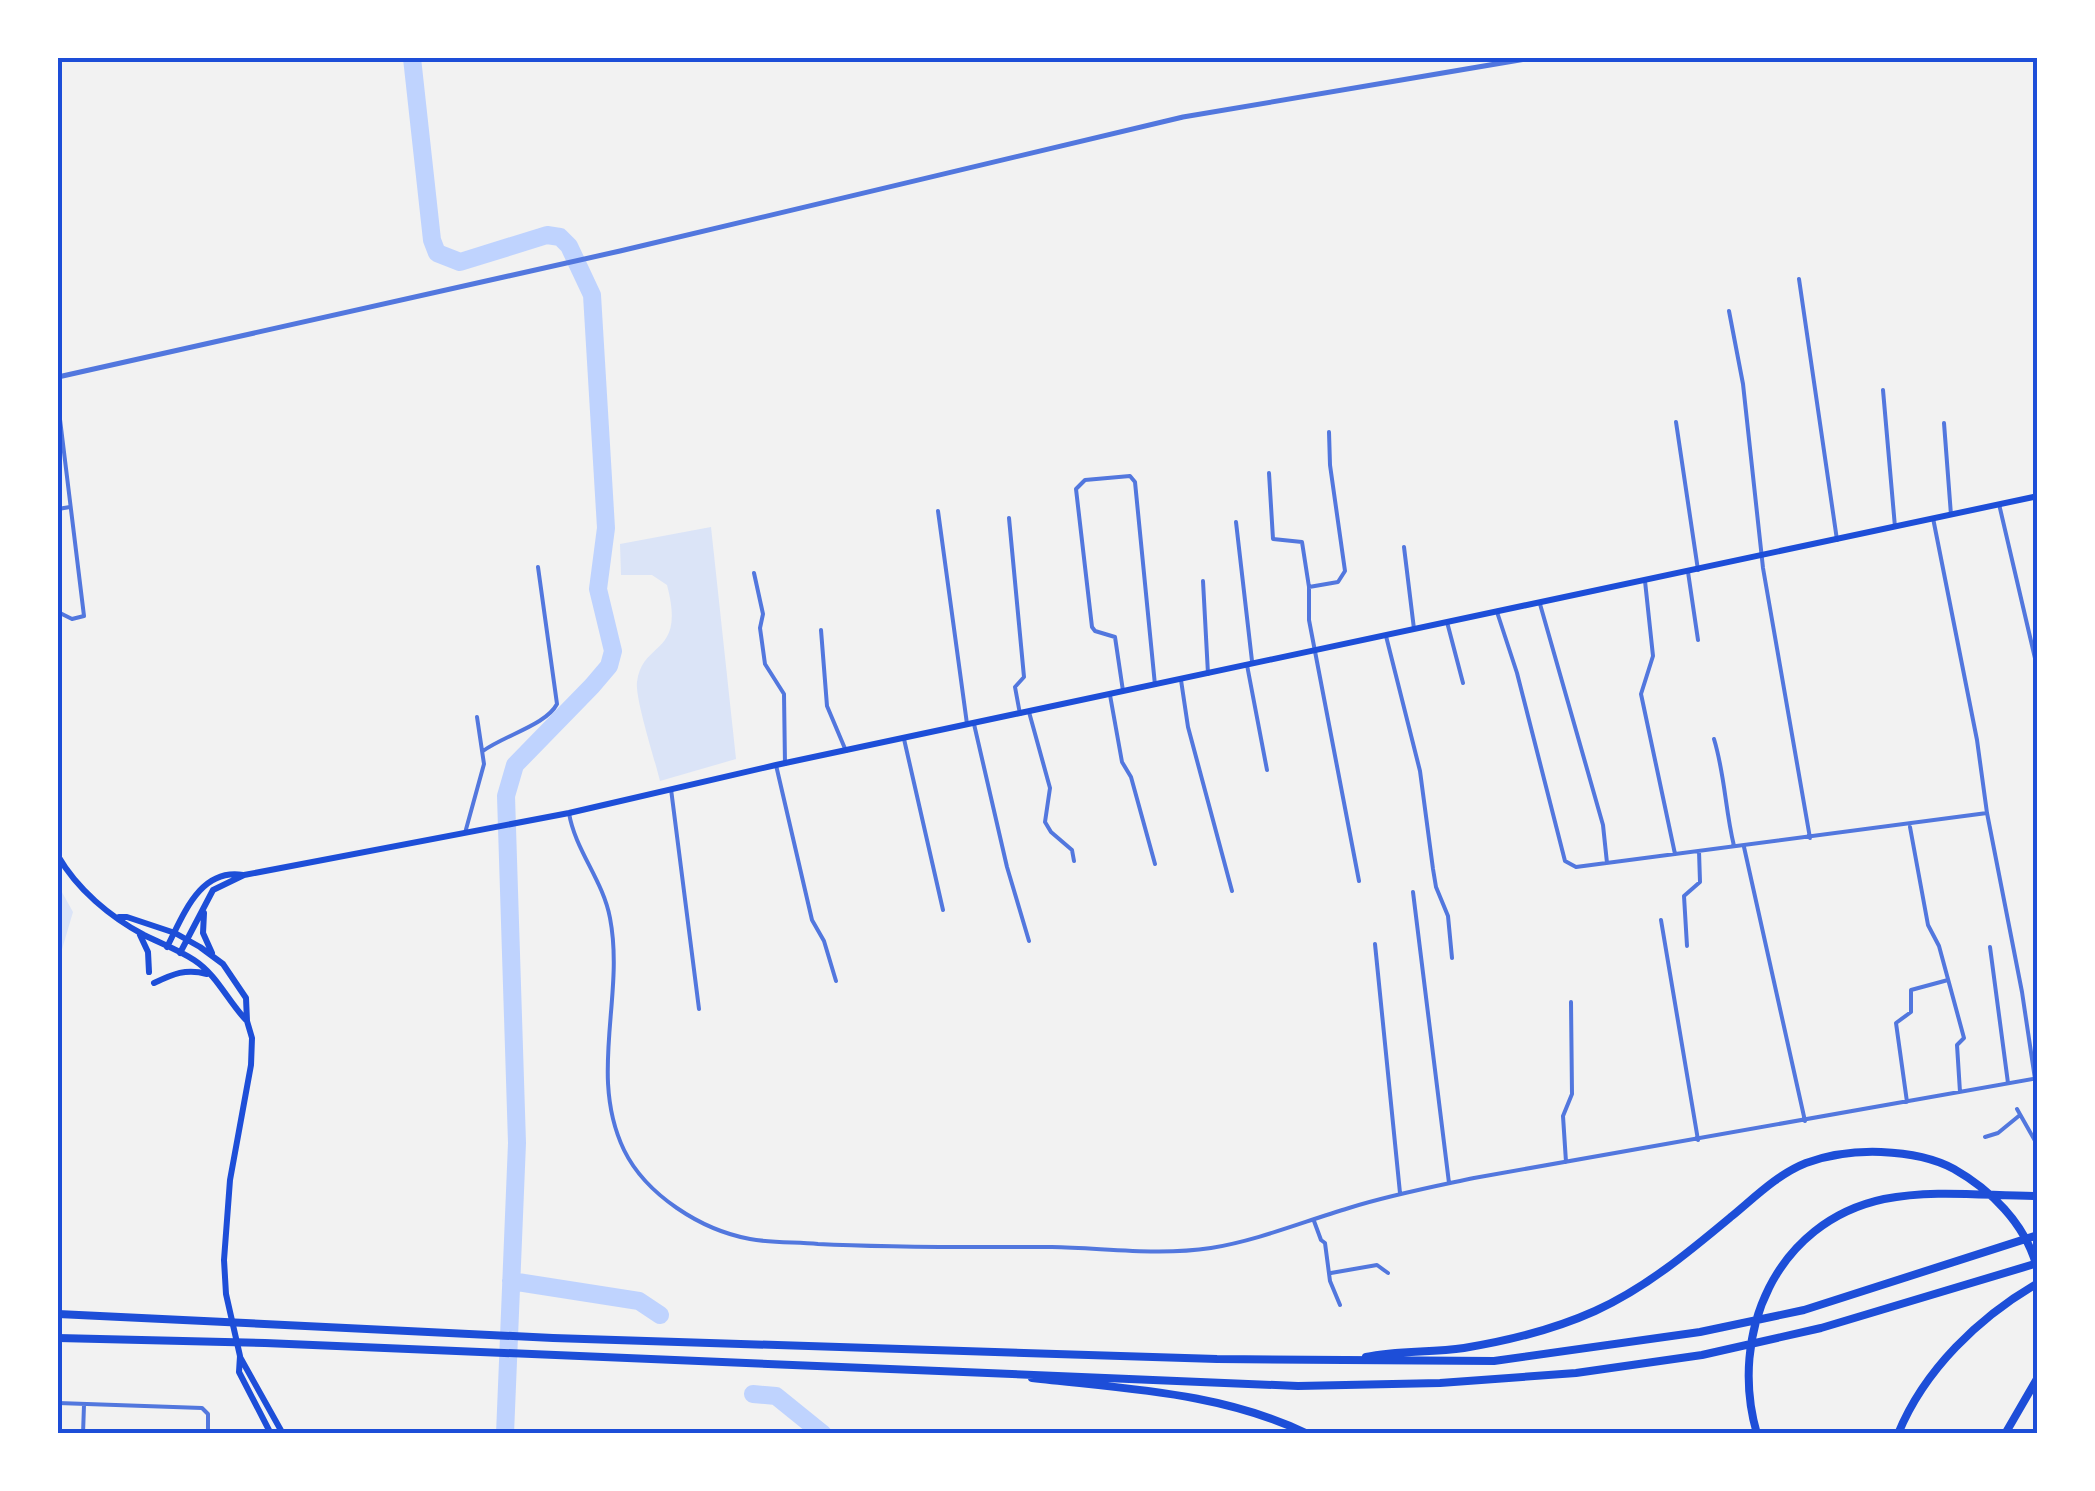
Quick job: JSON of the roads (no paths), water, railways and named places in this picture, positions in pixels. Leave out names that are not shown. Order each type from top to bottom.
[{"type":"highway","points":[[58,1338],[266,1343],[1298,1386],[1440,1382],[1576,1373],[1702,1355],[1821,1328],[2038,1266],[2004,1206],[1973,1180],[1947,1166],[1905,1153],[1852,1151],[1804,1164],[1770,1184],[1670,1267],[1596,1311],[1528,1334],[1462,1348],[1392,1352],[1352,1360]]},
{"type":"highway","points":[[1756,1432],[1748,1401],[1746,1367],[1753,1325],[1772,1280],[1794,1250],[1836,1218],[1880,1200],[1922,1193],[2038,1196]]},
{"type":"highway","points":[[58,1314],[553,1338],[1198,1359],[1494,1361],[1700,1332],[1804,1310],[2038,1235]]},
{"type":"highway","points":[[1898,1434],[1928,1382],[1962,1340],[2006,1302],[2038,1284]]},
{"type":"highway","points":[[972,1371],[1205,1398],[1248,1408],[1308,1434]]},
{"type":"highway","points":[[2005,1434],[2038,1378]]},
{"type":"main road","points":[[180,952],[213,890],[244,875],[569,813],[781,764],[2038,496]]},
{"type":"main road","points":[[58,856],[82,890],[139,932],[180,952],[213,976],[246,1020]]},
{"type":"main road","points":[[167,947],[205,882],[229,872],[244,875]]},
{"type":"main road","points":[[208,897],[203,932],[215,957]]},
{"type":"main road","points":[[119,917],[128,916],[188,939],[215,957],[246,998],[246,1020],[252,1038],[251,1065],[224,1228],[226,1294],[240,1356],[239,1372],[271,1434]]},
{"type":"main road","points":[[139,932],[148,952],[149,972]]},
{"type":"main road","points":[[154,983],[193,970],[213,976]]},
{"type":"main road","points":[[240,1356],[284,1434]]},
{"type":"street","points":[[59,378],[198,343],[620,251],[1183,117],[1531,58]]},
{"type":"street","points":[[1799,279],[1837,540]]},
{"type":"street","points":[[1728,311],[1743,384],[1764,556],[1810,838]]},
{"type":"street","points":[[1883,390],[1895,527]]},
{"type":"street","points":[[58,403],[84,616],[72,619],[58,612]]},
{"type":"street","points":[[1676,422],[1698,570]]},
{"type":"street","points":[[1944,423],[1950,514]]},
{"type":"street","points":[[1309,587],[1338,582],[1346,572],[1329,432]]},
{"type":"street","points":[[1269,473],[1273,538],[1302,542],[1315,651],[1359,881]]},
{"type":"street","points":[[1123,692],[1115,637],[1095,631],[1092,626],[1076,489],[1085,480],[1130,476],[1135,482],[1155,685]]},
{"type":"street","points":[[1999,504],[2038,672]]},
{"type":"street","points":[[58,509],[70,507]]},
{"type":"street","points":[[938,511],[970,725],[1029,941]]},
{"type":"street","points":[[1009,518],[1024,677],[1015,686],[1020,714]]},
{"type":"street","points":[[569,813],[571,826],[604,892],[612,932],[606,1076],[613,1120],[624,1151],[657,1193],[710,1227],[750,1239],[856,1246],[1175,1252],[1242,1242],[1400,1193],[2036,1078],[1977,740],[1933,518]]},
{"type":"street","points":[[1236,522],[1250,665],[1268,770]]},
{"type":"street","points":[[1404,547],[1414,629]]},
{"type":"street","points":[[483,751],[503,736],[548,717],[558,704],[538,567]]},
{"type":"street","points":[[1688,572],[1698,640]]},
{"type":"street","points":[[754,573],[763,614],[760,628],[765,664],[784,694],[781,764],[812,920],[824,941],[836,981]]},
{"type":"street","points":[[1645,581],[1653,656],[1641,694],[1675,854]]},
{"type":"street","points":[[1203,582],[1208,674]]},
{"type":"street","points":[[1540,604],[1602,824],[1608,862]]},
{"type":"street","points":[[1497,612],[1518,673],[1565,861],[1570,865],[1744,848],[1987,814]]},
{"type":"street","points":[[1448,622],[1463,683]]},
{"type":"street","points":[[821,630],[827,706],[846,751]]},
{"type":"street","points":[[1386,636],[1420,772],[1432,869],[1448,916],[1452,958]]},
{"type":"street","points":[[1182,680],[1192,744],[1232,891]]},
{"type":"street","points":[[1110,695],[1122,762],[1131,777],[1155,864]]},
{"type":"street","points":[[1029,712],[1050,784],[1045,822],[1072,850],[1074,860]]},
{"type":"street","points":[[464,832],[484,764],[478,717]]},
{"type":"street","points":[[904,739],[942,910]]},
{"type":"street","points":[[1714,739],[1726,776],[1723,800],[1734,848]]},
{"type":"street","points":[[671,789],[699,1008]]},
{"type":"street","points":[[1909,825],[1928,924],[1939,946],[1964,1038],[1957,1045],[1960,1092]]},
{"type":"street","points":[[1744,848],[1805,1121]]},
{"type":"street","points":[[1687,946],[1684,896],[1700,882],[1699,851]]},
{"type":"street","points":[[1413,892],[1449,1184]]},
{"type":"street","points":[[1661,920],[1698,1140]]},
{"type":"street","points":[[1376,944],[1400,1193]]},
{"type":"street","points":[[1990,947],[2008,1083]]},
{"type":"street","points":[[1907,1102],[1896,1023],[1910,1012],[1913,989],[1948,980]]},
{"type":"street","points":[[1566,1162],[1564,1116],[1572,1094],[1570,1002]]},
{"type":"street","points":[[1985,1137],[1998,1133],[2019,1112],[2038,1146]]},
{"type":"street","points":[[1314,1221],[1325,1243],[1330,1281],[1340,1306]]},
{"type":"street","points":[[1330,1273],[1376,1266],[1388,1273]]},
{"type":"street","points":[[58,1403],[202,1408],[208,1414],[208,1434]]},
{"type":"street","points":[[83,1434],[84,1405]]},
{"type":"waterway","points":[[412,58],[432,240],[437,253],[460,262],[547,235],[560,237],[569,246],[592,295],[606,528],[598,589],[613,651],[609,666],[592,686],[515,765],[506,796],[517,1143],[505,1434]]},
{"type":"waterway","points":[[511,1281],[639,1301],[660,1315]]},
{"type":"waterway","points":[[753,1394],[776,1396],[823,1434]]}]
